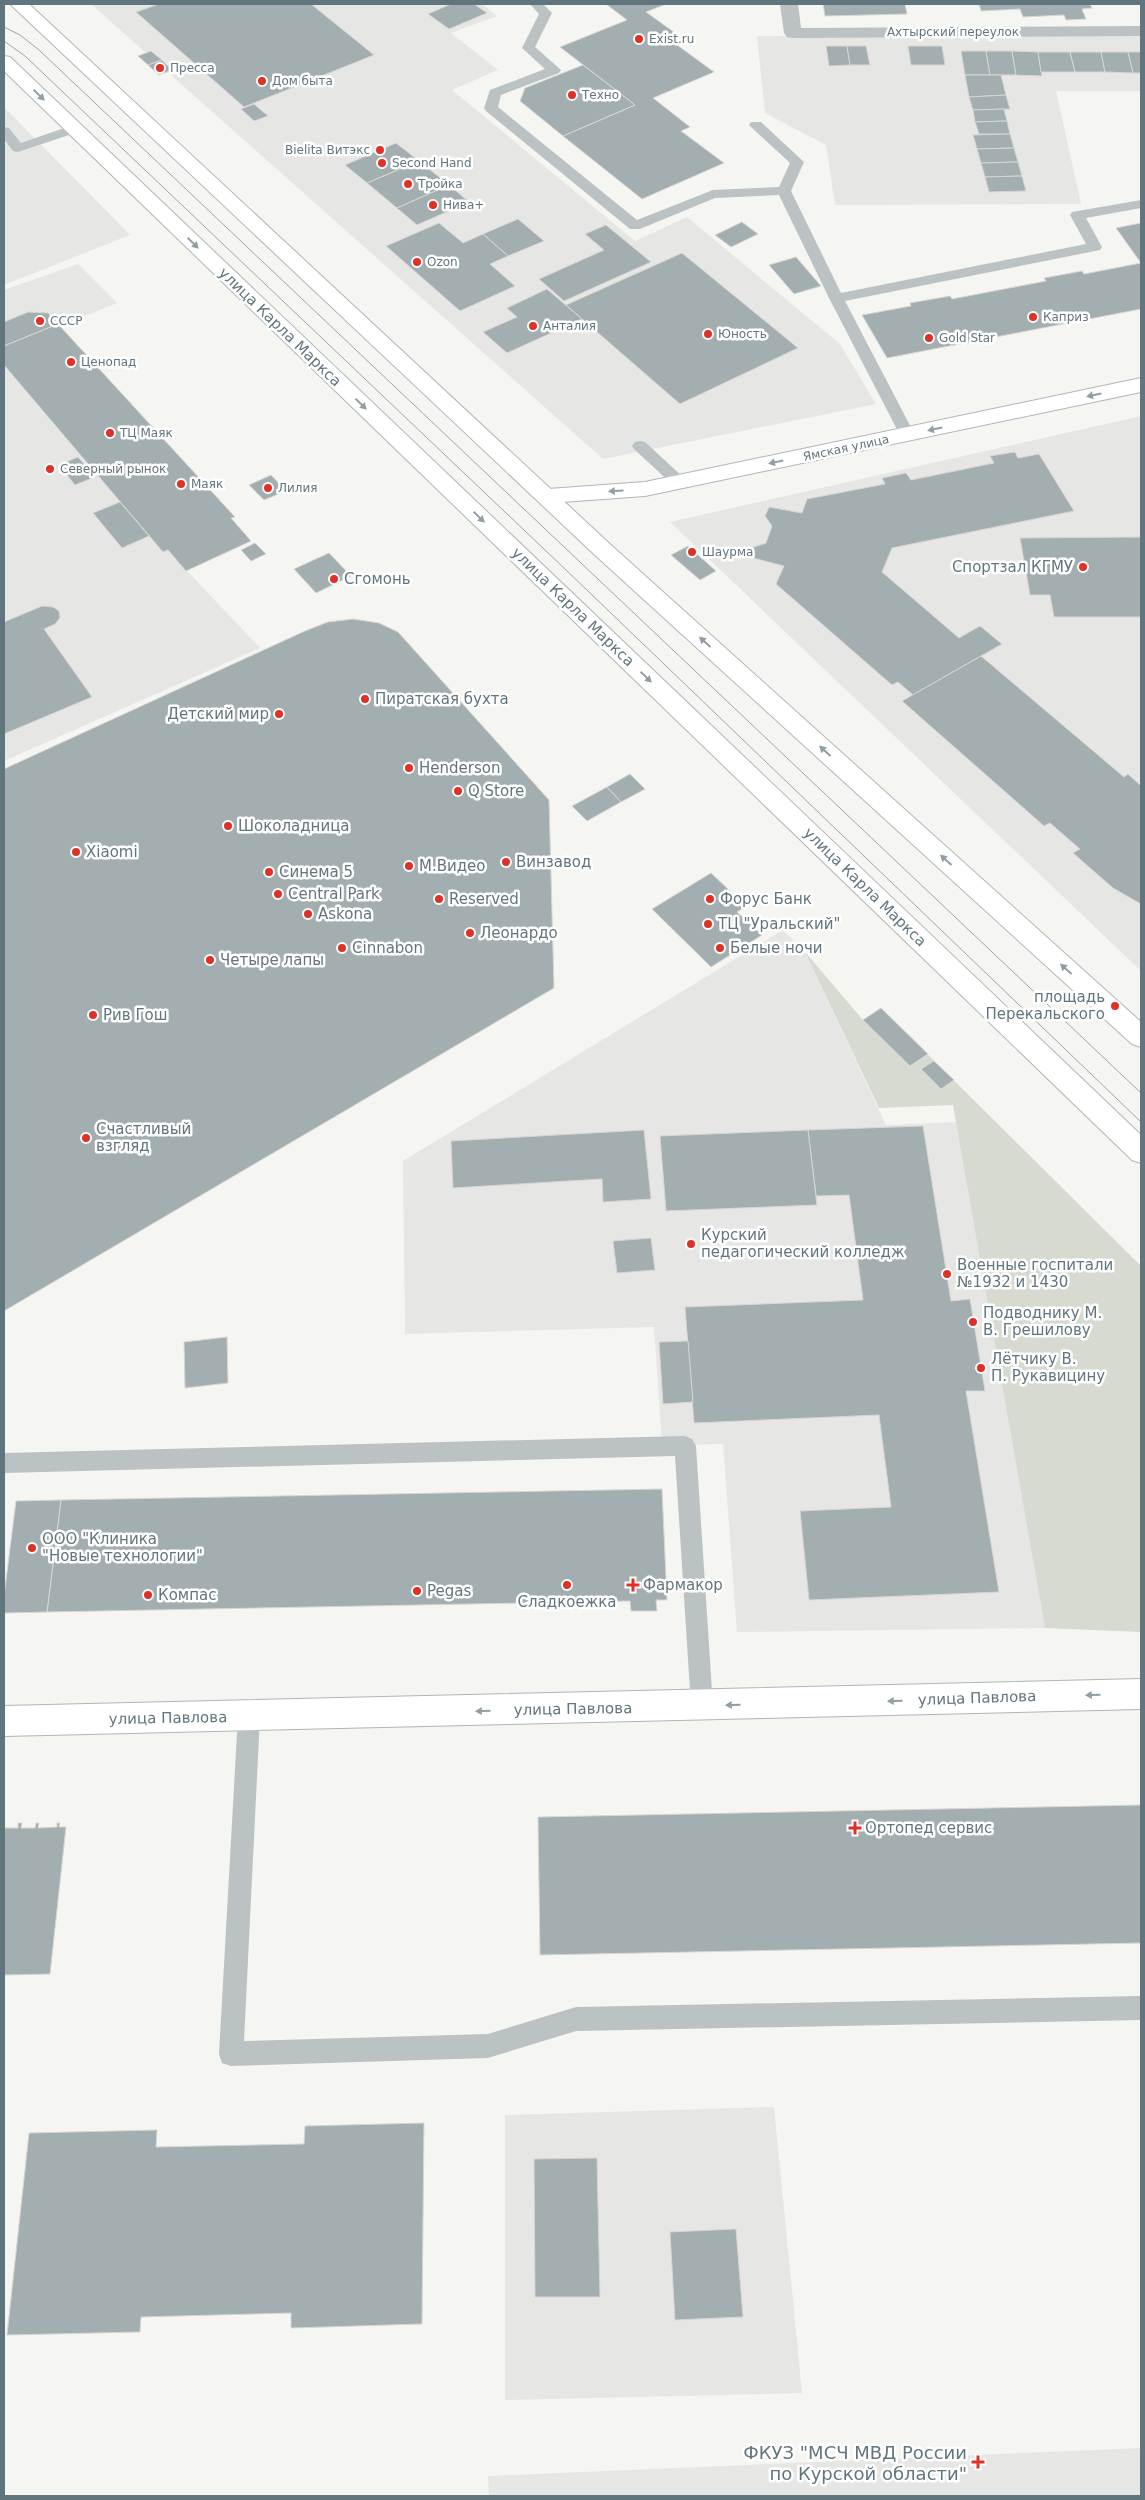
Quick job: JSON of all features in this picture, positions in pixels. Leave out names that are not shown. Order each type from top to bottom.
[{"type":"main road","points":[[19,4],[619,564],[1141,1037]]},
{"type":"main road","name":"улица Карла Маркса","points":[[4,62],[1141,1152]]},
{"type":"main road","name":"Ямская улица","points":[[548,496],[645,489],[1141,385]]},
{"type":"main road","name":"улица Павлова","points":[[4,1722],[1141,1694]]},
{"type":"street","name":"Ахтырский переулок","points":[[789,4],[793,33],[1141,31]]},
{"type":"lane","points":[[536,4],[546,13],[528,48],[554,70],[495,93],[491,108],[636,226],[713,194],[784,191]]},
{"type":"lane","points":[[756,124],[797,162],[784,191]]},
{"type":"lane","points":[[4,132],[18,148],[74,128]]},
{"type":"lane","points":[[784,191],[836,298],[907,435]]},
{"type":"lane","points":[[836,298],[1095,247],[1077,215],[1141,204]]},
{"type":"lane","points":[[640,446],[679,482]]},
{"type":"lane","points":[[4,1463],[685,1446],[702,1706]]},
{"type":"lane","points":[[250,1716],[231,2054],[488,2046],[576,2019],[1141,2008]]},
{"type":"shaded area","points":[[91,4],[482,4],[497,16],[451,33],[498,70],[452,90],[635,241],[687,217],[840,344],[876,404],[603,459]]},
{"type":"shaded area","points":[[1141,34],[1141,91],[1056,91],[1081,204],[835,205],[826,145],[765,113],[757,36]]},
{"type":"shaded area","points":[[4,107],[130,235],[4,285]]},
{"type":"shaded area","points":[[78,264],[117,303],[4,348],[4,290]]},
{"type":"shaded area","name":"Северный рынок","points":[[4,366],[189,573],[260,648],[4,761]]},
{"type":"shaded area","points":[[1141,416],[1141,971],[670,522]]},
{"type":"shaded area","name":"Курский педагогический колледж","points":[[783,930],[805,952],[886,1125],[957,1122],[1045,1628],[737,1632],[723,1444],[662,1445],[654,1327],[405,1334],[403,1161]]},
{"type":"shaded area","points":[[805,952],[863,1020],[881,1008],[1141,1266],[1141,1632],[1045,1628],[953,1105],[879,1108]]},
{"type":"shaded area","points":[[774,2107],[802,2393],[505,2400],[505,2115]]},
{"type":"shaded area","name":"ФКУЗ \"МСЧ МВД России по Курской области\"","points":[[1141,2448],[1141,2496],[489,2496],[488,2476]]},
{"type":"building","name":"Дом быта","points":[[159,4],[311,4],[374,55],[244,107],[136,12]]},
{"type":"building","points":[[451,4],[474,4],[487,13],[449,29],[428,14]]},
{"type":"building","points":[[606,4],[666,4],[646,12],[682,38],[673,42],[714,72],[653,98],[690,127],[681,131],[724,163],[642,199],[563,136],[635,105],[560,47],[627,20]]},
{"type":"building","points":[[823,4],[905,4],[907,14],[825,16]]},
{"type":"building","points":[[979,4],[1090,4],[1092,8],[1082,9],[1086,19],[1066,20],[1064,15],[1023,17],[1020,9],[981,11]]},
{"type":"building","points":[[826,46],[847,46],[850,65],[829,66]]},
{"type":"building","points":[[847,46],[866,46],[870,65],[850,65]]},
{"type":"building","points":[[908,46],[942,46],[945,65],[911,65]]},
{"type":"building","points":[[151,51],[162,60],[148,65],[138,56]]},
{"type":"building","points":[[961,51],[986,51],[990,75],[965,75]]},
{"type":"building","points":[[986,51],[1012,51],[1016,75],[990,75]]},
{"type":"building","points":[[1012,51],[1038,52],[1042,76],[1016,75]]},
{"type":"building","points":[[1038,52],[1070,52],[1075,72],[1041,72]]},
{"type":"building","points":[[1070,52],[1101,52],[1105,72],[1075,72]]},
{"type":"building","points":[[1101,52],[1128,52],[1133,73],[1105,72]]},
{"type":"building","points":[[1128,52],[1141,52],[1141,73],[1133,73]]},
{"type":"building","name":"Пресса","points":[[162,60],[172,70],[159,75],[148,65]]},
{"type":"building","name":"Техно","points":[[583,65],[635,105],[563,136],[520,101],[525,88]]},
{"type":"building","points":[[965,75],[1001,75],[1006,95],[969,97]]},
{"type":"building","points":[[1006,95],[1010,109],[973,110],[969,97]]},
{"type":"building","points":[[254,104],[268,116],[254,121],[241,109]]},
{"type":"building","points":[[1004,109],[1007,121],[975,122],[973,110]]},
{"type":"building","points":[[1007,121],[1010,134],[979,134],[975,122]]},
{"type":"building","points":[[1010,134],[1014,148],[977,149],[973,135]]},
{"type":"building","name":"Second Hand","points":[[396,143],[419,161],[367,183],[345,165]]},
{"type":"building","points":[[1014,148],[1018,162],[981,163],[977,149]]},
{"type":"building","name":"Тройка","points":[[419,161],[449,185],[397,208],[367,183]]},
{"type":"building","points":[[1018,162],[1022,176],[985,177],[981,163]]},
{"type":"building","points":[[1022,176],[1026,191],[989,192],[985,177]]},
{"type":"building","name":"Нива+","points":[[449,185],[469,202],[417,225],[397,208]]},
{"type":"building","points":[[518,219],[544,241],[508,256],[483,234]]},
{"type":"building","points":[[742,222],[758,234],[731,247],[715,235]]},
{"type":"building","points":[[439,223],[463,243],[483,234],[508,256],[490,264],[515,286],[460,311],[386,246]]},
{"type":"building","points":[[1141,223],[1141,263],[1116,228]]},
{"type":"building","points":[[606,225],[651,262],[564,301],[539,279],[604,250],[585,234]]},
{"type":"building","points":[[682,253],[798,348],[680,404],[566,305]]},
{"type":"building","points":[[796,257],[821,286],[794,294],[769,265]]},
{"type":"building","points":[[1141,263],[1141,309],[887,358],[862,315],[911,306],[910,303],[950,296],[952,299],[1046,281],[1044,278],[1082,271],[1084,274]]},
{"type":"building","name":"Анталия","points":[[547,289],[582,319],[507,353],[483,332],[517,317],[507,308]]},
{"type":"building","points":[[28,312],[48,313],[58,324],[4,346],[4,322]]},
{"type":"building","name":"ТЦ Маяк","points":[[58,324],[235,517],[231,518],[251,541],[186,571],[168,550],[163,552],[4,365],[4,346]]},
{"type":"building","points":[[1015,452],[1018,458],[1039,454],[1074,511],[892,548],[882,572],[959,638],[980,626],[1002,644],[913,695],[898,682],[892,685],[776,584],[784,566],[749,557],[754,547],[766,543],[772,526],[765,516],[769,507],[802,513],[807,499],[885,484],[882,478],[906,473],[911,480],[994,463],[990,456]]},
{"type":"building","points":[[78,457],[95,477],[75,485],[59,465]]},
{"type":"building","name":"Лилия","points":[[271,475],[286,491],[264,500],[249,485]]},
{"type":"building","points":[[120,502],[149,536],[122,548],[93,513]]},
{"type":"building","name":"Спортзал КГМУ","points":[[1141,537],[1141,617],[1054,617],[1050,595],[1030,595],[1020,538]]},
{"type":"building","points":[[255,543],[266,554],[251,561],[241,550]]},
{"type":"building","points":[[688,546],[716,571],[700,580],[671,555]]},
{"type":"building","points":[[329,553],[351,576],[316,593],[294,569]]},
{"type":"building","points":[[42,606],[53,607],[59,611],[60,618],[55,624],[44,629],[92,697],[4,734],[4,622]]},
{"type":"building","name":"Central Park","points":[[353,619],[379,623],[398,632],[549,800],[554,988],[4,1311],[4,769],[305,631],[328,622]]},
{"type":"building","points":[[981,656],[1124,777],[1128,774],[1141,786],[1141,904],[1113,888],[1073,853],[1080,849],[1050,823],[1044,826],[902,701]]},
{"type":"building","points":[[630,774],[645,789],[621,802],[607,787]]},
{"type":"building","points":[[607,787],[621,802],[587,821],[572,806]]},
{"type":"building","name":"ТЦ \"Уральский\"","points":[[711,873],[746,906],[737,912],[762,935],[711,967],[652,909]]},
{"type":"building","points":[[881,1008],[928,1054],[910,1066],[863,1020]]},
{"type":"building","points":[[934,1061],[954,1080],[941,1089],[921,1069]]},
{"type":"building","points":[[923,1126],[951,1301],[970,1299],[985,1391],[966,1391],[999,1592],[809,1600],[800,1511],[891,1507],[879,1415],[694,1423],[685,1307],[863,1300],[849,1195],[816,1196],[808,1130]]},
{"type":"building","points":[[644,1130],[651,1199],[603,1202],[602,1179],[453,1188],[451,1141]]},
{"type":"building","points":[[808,1130],[817,1205],[666,1211],[660,1136]]},
{"type":"building","points":[[651,1238],[655,1270],[617,1273],[613,1241]]},
{"type":"building","points":[[227,1337],[228,1383],[185,1388],[184,1342]]},
{"type":"building","points":[[688,1341],[693,1402],[663,1404],[659,1342]]},
{"type":"building","points":[[662,1489],[667,1600],[656,1600],[657,1611],[631,1611],[630,1601],[47,1612],[61,1500]]},
{"type":"building","name":"ООО \"Клиника \"Новые технологии\"","points":[[61,1500],[47,1612],[4,1613],[4,1596],[16,1501]]},
{"type":"building","points":[[1141,1805],[1141,1943],[540,1955],[538,1817]]},
{"type":"building","points":[[18,1823],[22,1823],[21,1828],[35,1828],[36,1823],[39,1823],[38,1828],[57,1827],[57,1823],[60,1823],[59,1827],[66,1827],[50,1974],[4,1975],[4,1828],[18,1828]]},
{"type":"building","points":[[424,2123],[422,2324],[291,2328],[291,2313],[141,2317],[140,2332],[7,2335],[29,2133],[157,2130],[156,2147],[304,2144],[305,2126]]},
{"type":"building","points":[[597,2158],[600,2297],[535,2297],[534,2159]]},
{"type":"building","points":[[736,2229],[743,2317],[675,2320],[670,2232]]},
{"type":"tram line","points":[[4,27],[20,35],[39,50],[1141,1093]]},
{"type":"tram line","points":[[4,41],[25,56],[565,569],[1141,1122]]},
{"type":"place","name":"Exist.ru","points":[[639,39]]},
{"type":"place","name":"Пресса","points":[[160,68]]},
{"type":"place","name":"Дом быта","points":[[262,81]]},
{"type":"place","name":"Техно","points":[[572,95]]},
{"type":"place","name":"Bielita Витэкс","points":[[380,150]]},
{"type":"place","name":"Second Hand","points":[[382,163]]},
{"type":"place","name":"Тройка","points":[[408,184]]},
{"type":"place","name":"Нива+","points":[[433,205]]},
{"type":"place","name":"Ozon","points":[[417,262]]},
{"type":"place","name":"Каприз","points":[[1033,317]]},
{"type":"place","name":"СССР","points":[[40,321]]},
{"type":"place","name":"Анталия","points":[[533,326]]},
{"type":"place","name":"Юность","points":[[708,334]]},
{"type":"place","name":"Gold Star","points":[[929,338]]},
{"type":"place","name":"Ценопад","points":[[71,362]]},
{"type":"place","name":"ТЦ Маяк","points":[[110,433]]},
{"type":"place","name":"Северный рынок","points":[[50,469]]},
{"type":"place","name":"Маяк","points":[[181,484]]},
{"type":"place","name":"Лилия","points":[[268,488]]},
{"type":"place","name":"Шаурма","points":[[692,552]]},
{"type":"place","name":"Спортзал КГМУ","points":[[1083,567]]},
{"type":"place","name":"Сгомонь","points":[[334,579]]},
{"type":"place","name":"Пиратская бухта","points":[[365,699]]},
{"type":"place","name":"Детский мир","points":[[279,714]]},
{"type":"place","name":"Henderson","points":[[409,768]]},
{"type":"place","name":"Q Store","points":[[458,791]]},
{"type":"place","name":"Шоколадница","points":[[228,826]]},
{"type":"place","name":"Xiaomi","points":[[76,852]]},
{"type":"place","name":"Винзавод","points":[[506,862]]},
{"type":"place","name":"М.Видео","points":[[409,866]]},
{"type":"place","name":"Синема 5","points":[[269,872]]},
{"type":"place","name":"Central Park","points":[[278,894]]},
{"type":"place","name":"Reserved","points":[[439,899]]},
{"type":"place","name":"Форус Банк","points":[[710,899]]},
{"type":"place","name":"Askona","points":[[308,914]]},
{"type":"place","name":"ТЦ \"Уральский\"","points":[[708,924]]},
{"type":"place","name":"Леонардо","points":[[470,933]]},
{"type":"place","name":"Cinnabon","points":[[342,948]]},
{"type":"place","name":"Белые ночи","points":[[720,948]]},
{"type":"place","name":"Четыре лапы","points":[[210,960]]},
{"type":"place","name":"площадь Перекальского","points":[[1115,1006]]},
{"type":"place","name":"Рив Гош","points":[[93,1015]]},
{"type":"place","name":"Счастливый взгляд","points":[[86,1138]]},
{"type":"place","name":"Курский педагогический колледж","points":[[691,1244]]},
{"type":"place","name":"Военные госпитали №1932 и 1430","points":[[947,1274]]},
{"type":"place","name":"Подводнику М. В. Грешилову","points":[[973,1322]]},
{"type":"place","name":"Лётчику В. П. Рукавицину","points":[[981,1368]]},
{"type":"place","name":"ООО \"Клиника \"Новые технологии\"","points":[[32,1548]]},
{"type":"place","name":"Сладкоежка","points":[[567,1585]]},
{"type":"place","name":"Фармакор","points":[[633,1585]]},
{"type":"place","name":"Pegas","points":[[417,1591]]},
{"type":"place","name":"Компас","points":[[148,1595]]},
{"type":"place","name":"Ортопед сервис","points":[[855,1828]]},
{"type":"place","name":"ФКУЗ \"МСЧ МВД России по Курской области\"","points":[[978,2462]]}]
